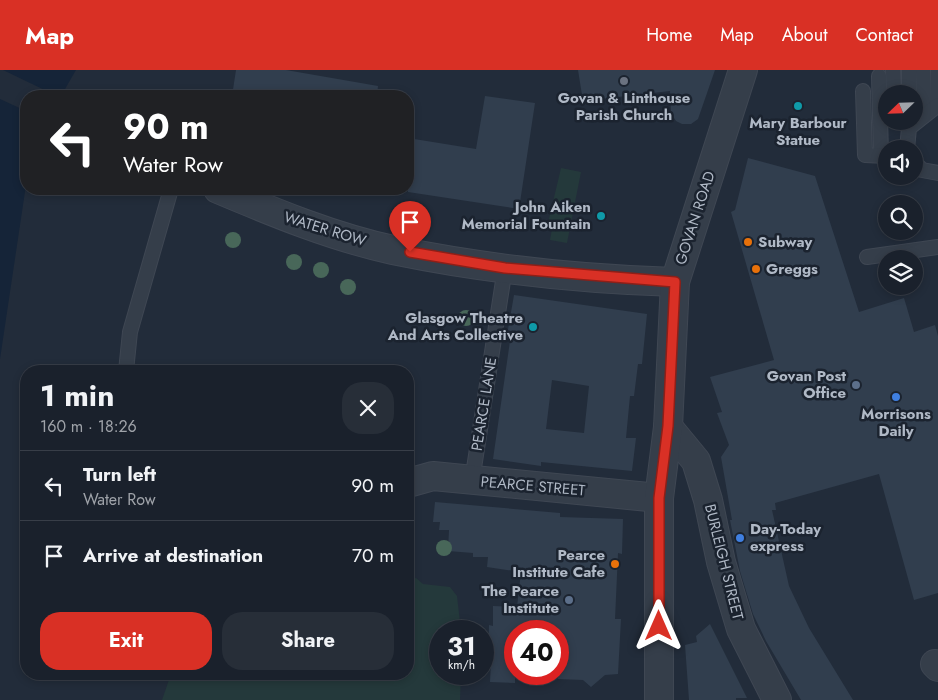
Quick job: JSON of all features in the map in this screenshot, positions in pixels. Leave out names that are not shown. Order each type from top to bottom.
[{"type":"street","name":"GOVAN ROAD","points":[[659,700],[659,498],[668,426],[675,282],[743,70]]},
{"type":"street","name":"WATER ROW","points":[[232,195],[290,219],[392,249],[505,268],[675,282]]},
{"type":"street","name":"BURLEIGH STREET","points":[[668,426],[696,461],[708,500],[721,562],[740,629],[777,700]]},
{"type":"street","name":"PEARCE STREET","points":[[414,481],[433,476],[659,498]]},
{"type":"lane","points":[[894,70],[894,85]]},
{"type":"lane","points":[[909,70],[909,85]]},
{"type":"lane","points":[[923,70],[924,114]]},
{"type":"lane","points":[[924,114],[938,105],[938,70]]},
{"type":"lane","points":[[879,76],[883,140]]},
{"type":"lane","points":[[863,91],[865,155],[878,156]]},
{"type":"lane","points":[[923,170],[938,173]]},
{"type":"lane","points":[[127,365],[130,332],[170,195]]},
{"type":"lane","points":[[867,257],[938,247]]},
{"type":"lane","name":"PEARCE LANE","points":[[472,481],[505,268]]},
{"type":"green space","points":[[561,168],[581,172],[567,243],[550,240],[552,229],[548,223]]},
{"type":"green space","points":[[416,578],[423,584],[450,587],[457,596],[460,620],[429,620],[429,685],[461,685],[460,700],[162,700],[169,680],[414,680],[414,579]]},
{"type":"water","points":[[0,70],[76,70],[64,90],[20,90],[20,195],[25,195],[0,359]]},
{"type":"pier","points":[[0,70],[45,90],[20,90],[20,108],[0,99]]},
{"type":"building","points":[[236,70],[286,70],[378,86],[378,90],[233,90]]},
{"type":"building","points":[[578,70],[715,70],[698,119],[691,124],[682,124],[676,121],[671,113],[670,91],[583,101]]},
{"type":"building","points":[[485,96],[535,103],[519,209],[414,193],[414,139],[476,149]]},
{"type":"building","points":[[748,158],[815,176],[859,312],[904,298],[914,332],[935,325],[938,336],[938,593],[914,600],[879,474],[775,503],[776,510],[772,510],[789,586],[809,628],[853,700],[801,700],[766,641],[753,614],[740,571],[730,520],[732,520],[721,457],[729,445],[717,413],[722,412],[710,377],[774,360],[731,212],[735,210]]},
{"type":"building","points":[[514,295],[647,314],[642,364],[638,364],[634,396],[630,396],[626,438],[636,438],[632,471],[541,462],[541,466],[493,459],[510,341],[506,341]],"holes":[[[552,380],[589,386],[584,433],[546,429]]]},
{"type":"building","name":"The Pearce Institute","points":[[435,502],[560,513],[560,517],[623,519],[622,554],[618,553],[615,619],[621,619],[618,674],[605,675],[591,687],[583,680],[569,679],[569,620],[504,620],[504,683],[494,682],[493,606],[517,607],[521,572],[487,567],[488,557],[473,557],[473,553],[448,551],[449,530],[439,530],[440,522],[433,522]]},
{"type":"building","points":[[710,624],[747,698],[736,698],[736,700],[689,700],[685,645],[697,642],[696,636]]},
{"type":"place","name":"Govan & Linthouse Parish Church","points":[[624,81]]},
{"type":"place","name":"Mary Barbour Statue","points":[[798,106]]},
{"type":"place","name":"John Aiken Memorial Fountain","points":[[601,216]]},
{"type":"place","name":"Subway","points":[[748,242]]},
{"type":"place","name":"Greggs","points":[[756,269]]},
{"type":"place","name":"Glasgow Theatre And Arts Collective","points":[[533,327]]},
{"type":"place","name":"Govan Post Office","points":[[856,385]]},
{"type":"place","name":"Morrisons Daily","points":[[896,397]]},
{"type":"place","name":"Day-Today express","points":[[740,538]]},
{"type":"place","name":"Pearce Institute Cafe","points":[[615,564]]},
{"type":"place","name":"The Pearce Institute","points":[[569,600]]},
{"type":"route","points":[[410,252],[505,268],[644,281],[675,282],[668,426],[659,498],[659,626]]}]
